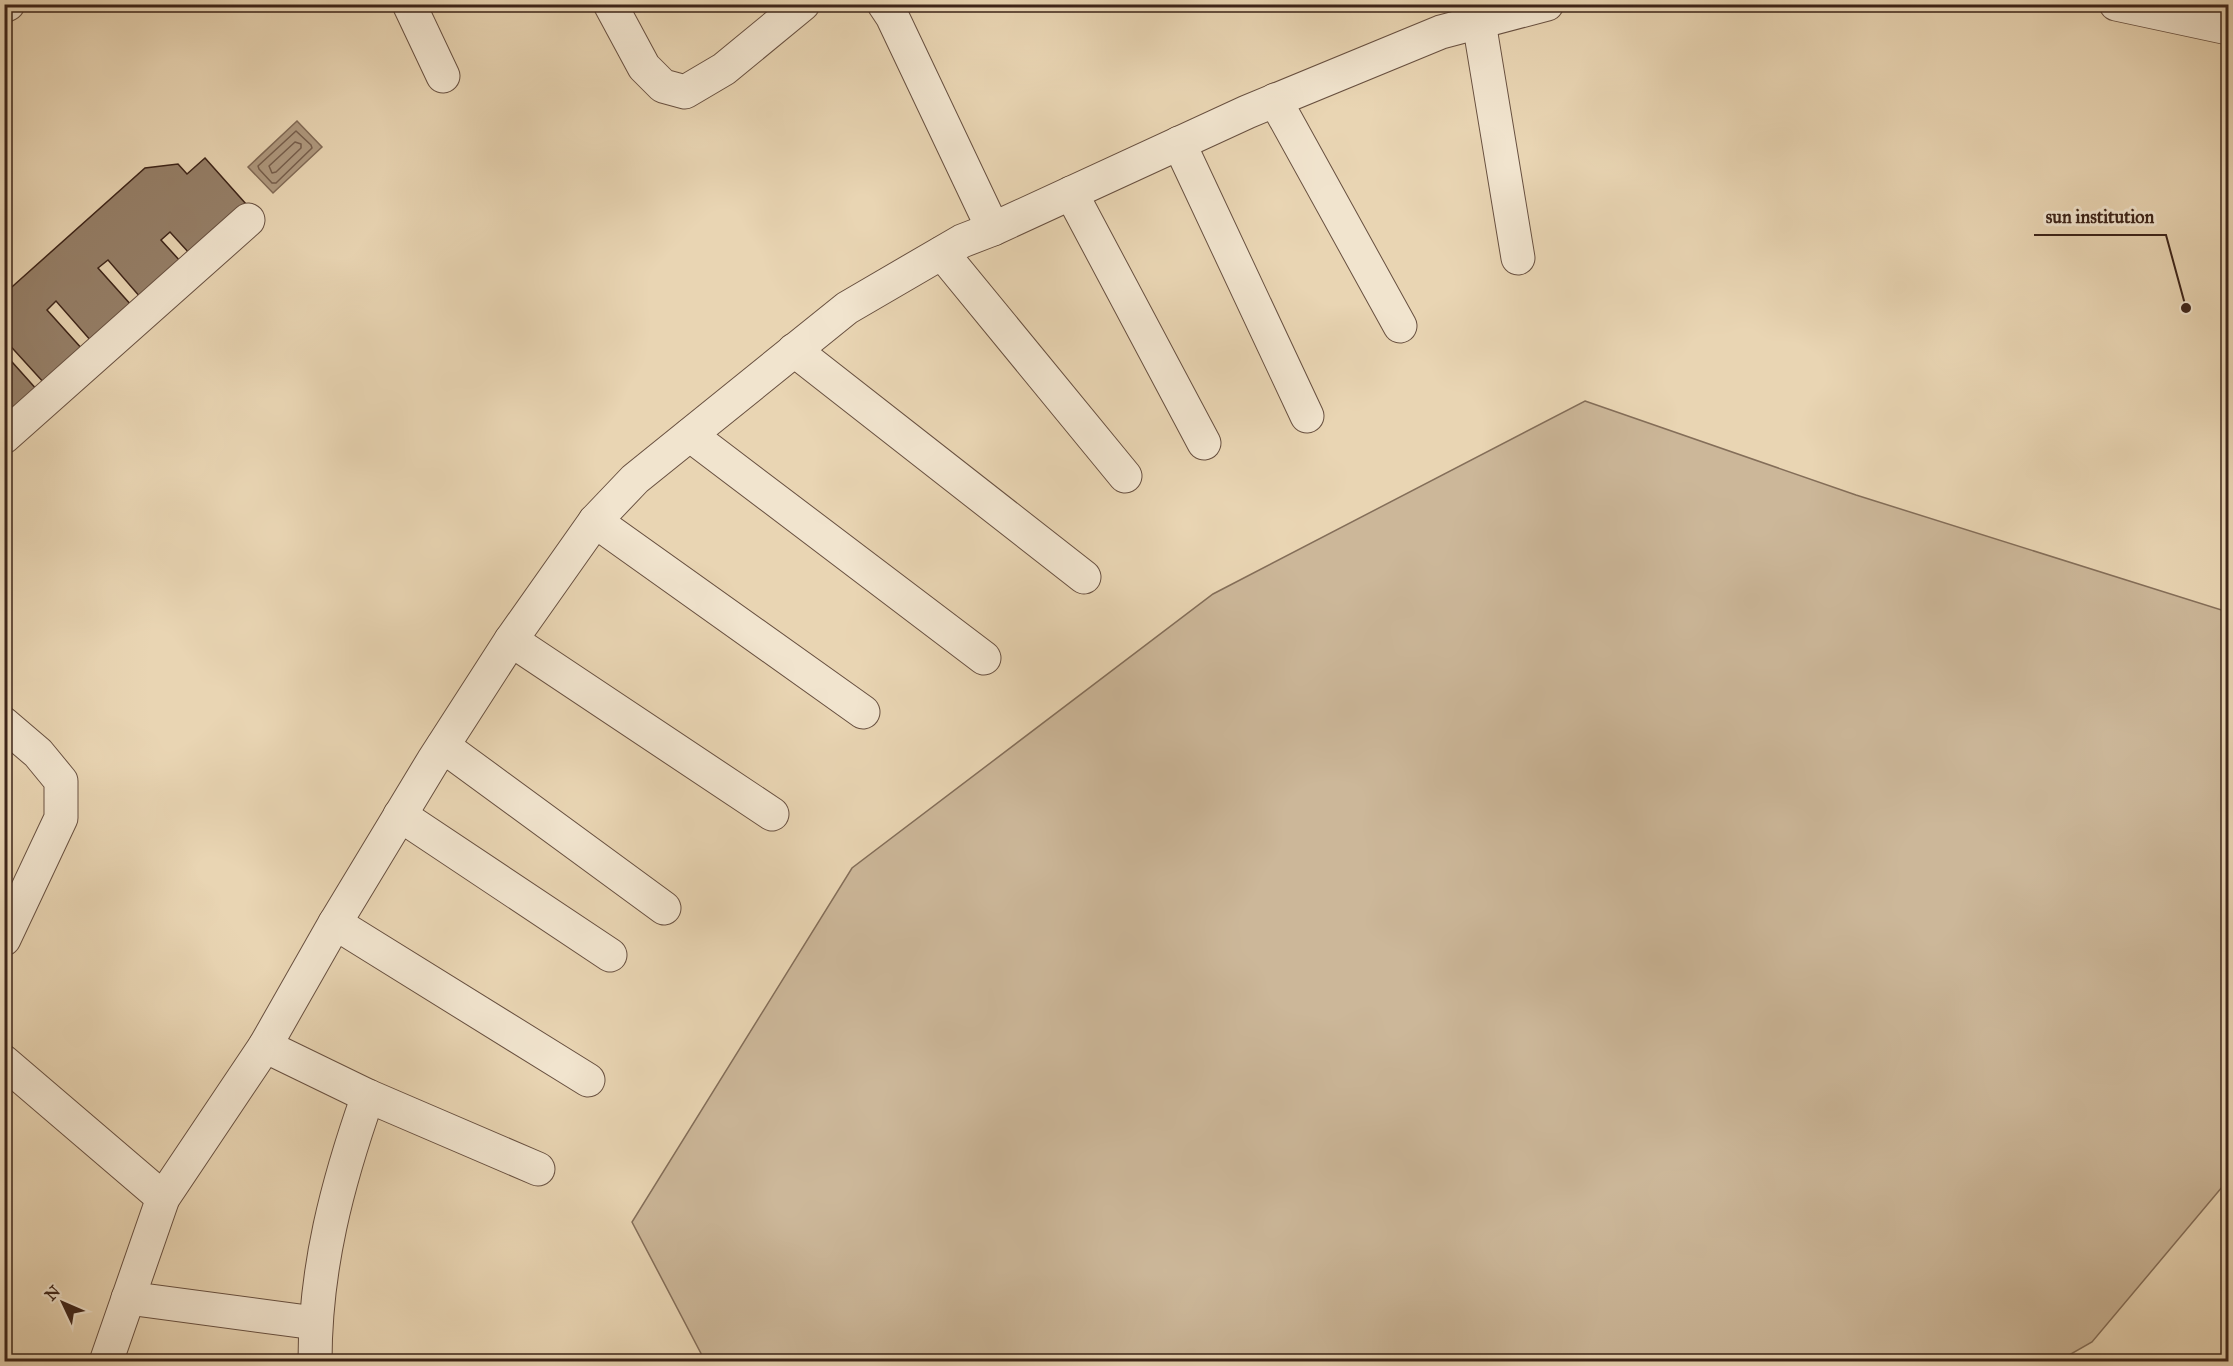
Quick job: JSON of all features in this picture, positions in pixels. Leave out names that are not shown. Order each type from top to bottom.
[{"type":"street","points":[[409,4],[442,76]]},
{"type":"street","points":[[610,4],[644,67],[663,86],[685,92],[724,69],[803,4]]},
{"type":"street","points":[[884,4],[892,15],[993,229]]},
{"type":"street","points":[[106,1362],[163,1198],[265,1046],[400,815],[511,640],[595,521],[635,479],[847,308],[962,241],[1275,100],[1441,32],[1547,4]]},
{"type":"street","points":[[2116,4],[2229,28]]},
{"type":"street","points":[[1479,22],[1518,258]]},
{"type":"street","points":[[1275,100],[1400,326]]},
{"type":"street","points":[[1179,143],[1307,416]]},
{"type":"street","points":[[1071,193],[1204,442]]},
{"type":"street","points":[[4,437],[248,220]]},
{"type":"street","points":[[942,253],[1125,476]]},
{"type":"street","points":[[794,350],[1084,578]]},
{"type":"street","points":[[690,435],[984,658]]},
{"type":"street","points":[[595,521],[863,712]]},
{"type":"street","points":[[511,640],[772,814]]},
{"type":"street","points":[[4,724],[38,753],[61,781],[61,818],[4,939]]},
{"type":"street","points":[[443,746],[664,908]]},
{"type":"street","points":[[400,815],[610,955]]},
{"type":"street","points":[[335,923],[588,1080]]},
{"type":"street","points":[[265,1046],[368,1096],[538,1169]]},
{"type":"street","points":[[4,1062],[163,1198]]},
{"type":"street","points":[[315,1362],[315,1323],[329,1220],[344,1162],[368,1096]]},
{"type":"street","points":[[128,1298],[315,1323]]},
{"type":"shaded area","points":[[1585,401],[1856,495],[2228,612],[2228,1180],[2092,1342],[2057,1362],[705,1361],[632,1222],[852,868],[1213,594]]},
{"type":"water","points":[[297,121],[322,147],[273,193],[248,167]]},
{"type":"building","points":[[205,158],[246,204],[190,254],[170,232],[161,240],[181,262],[141,298],[108,260],[98,268],[132,306],[92,342],[56,301],[47,310],[83,350],[45,384],[4,339],[4,294],[145,168],[178,164],[187,174]]},
{"type":"building","points":[[4,353],[38,391],[4,421]]},
{"type":"place","name":"sun institution","points":[[2186,308]]}]
